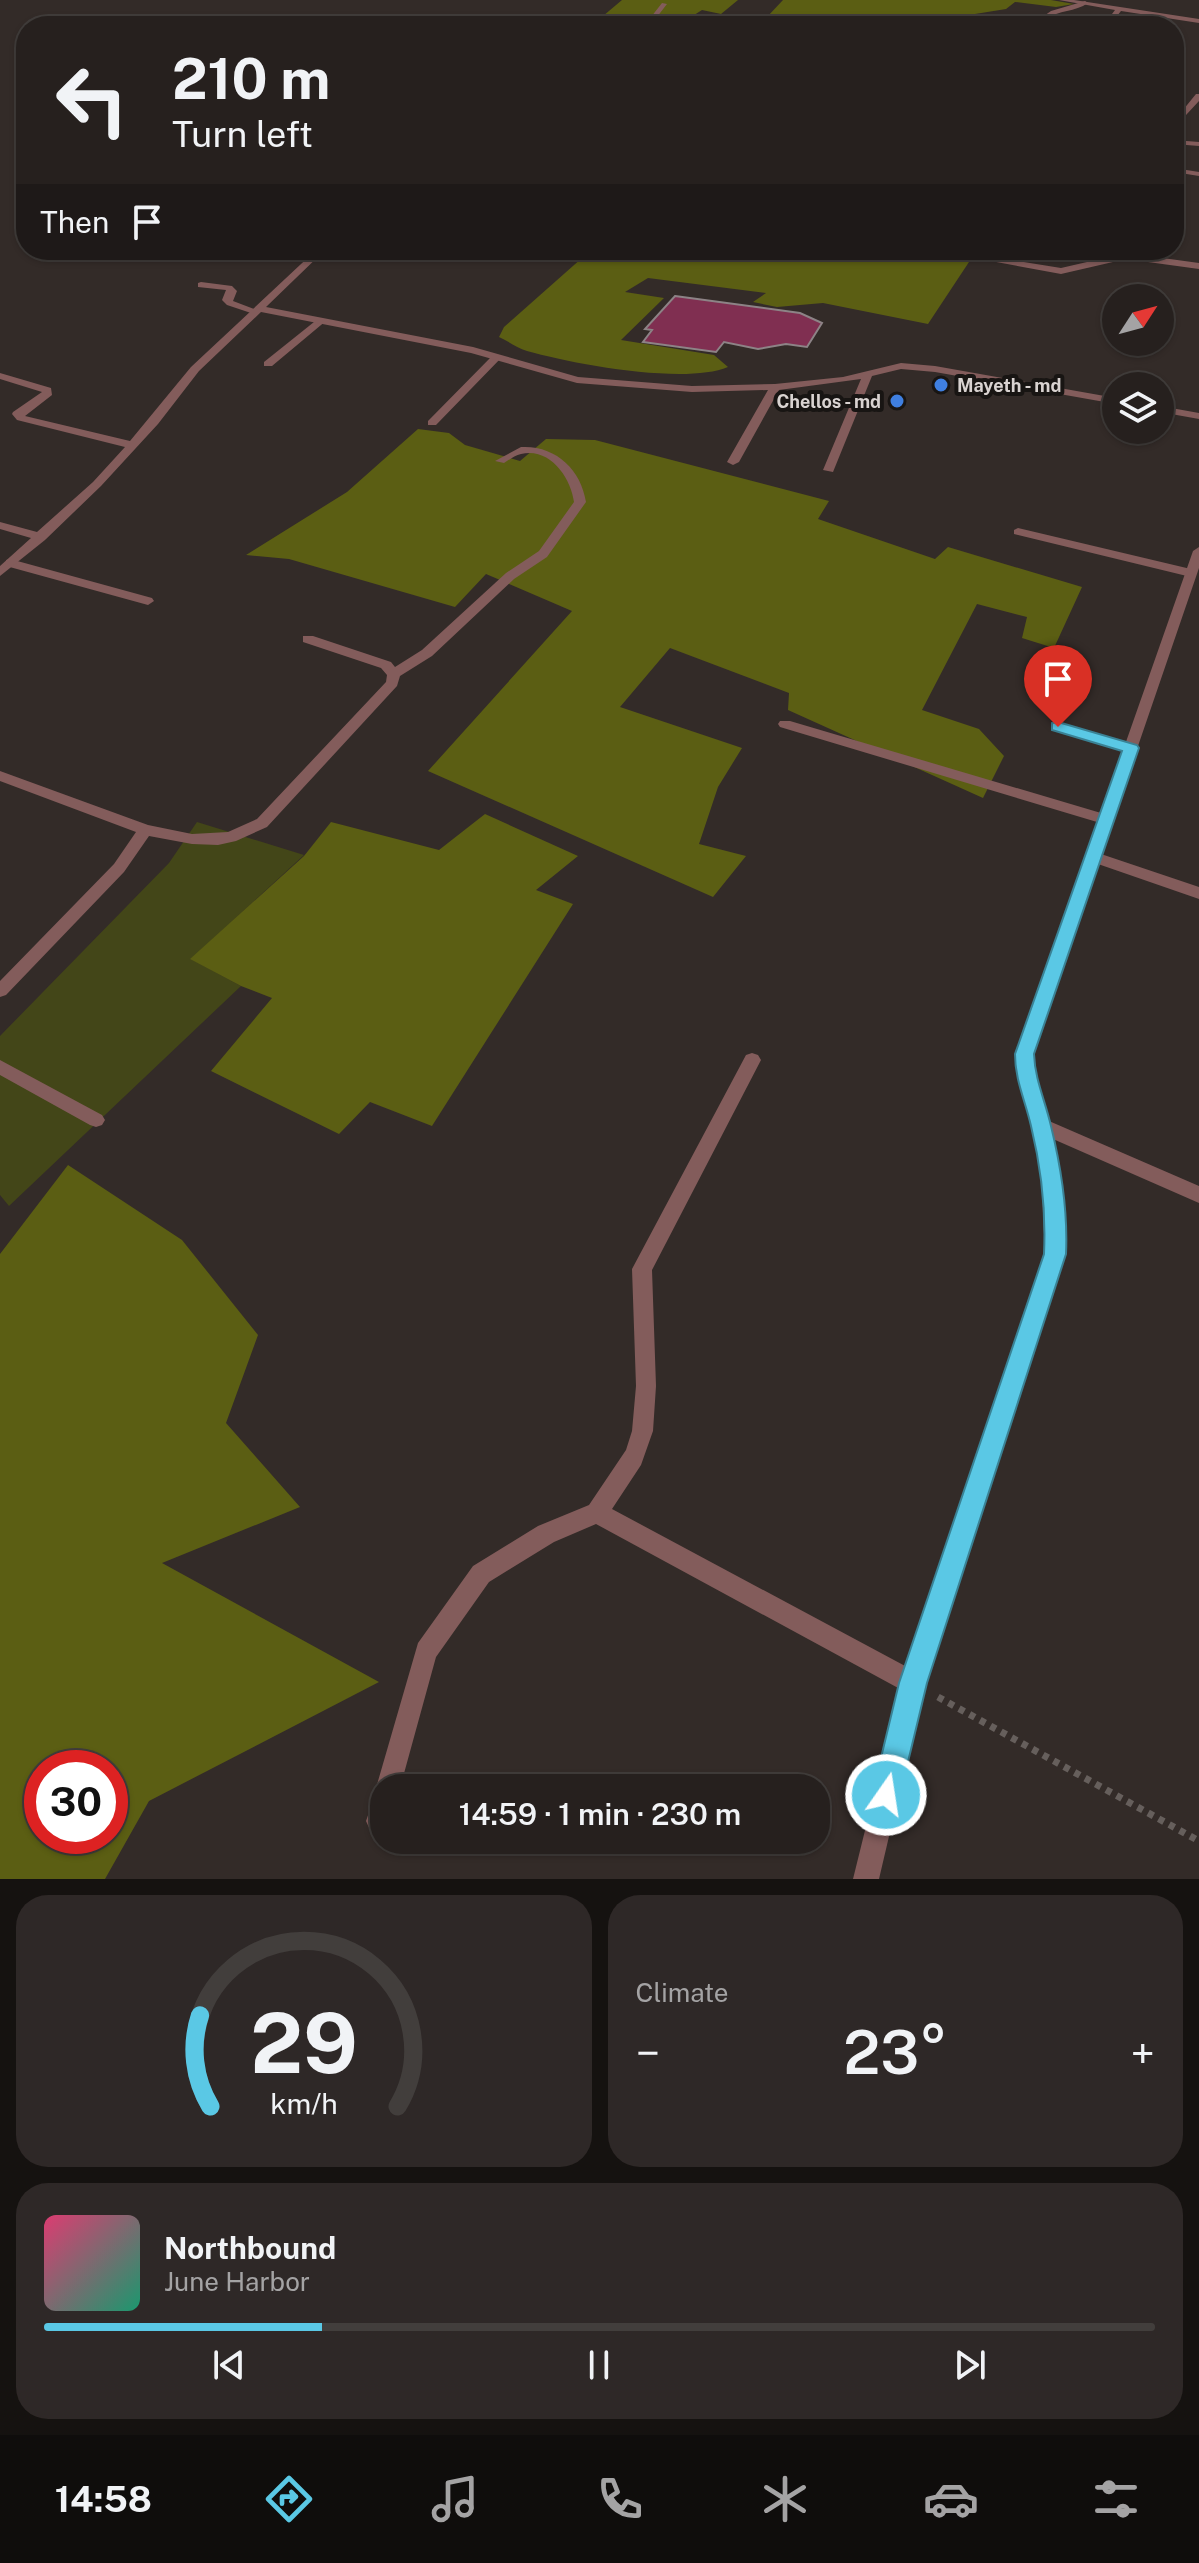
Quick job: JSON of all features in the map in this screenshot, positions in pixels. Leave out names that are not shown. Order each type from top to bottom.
[{"type":"street","points":[[1062,0],[1166,16]]},
{"type":"street","points":[[1046,16],[1076,9],[1085,3]]},
{"type":"street","points":[[655,16],[664,4]]},
{"type":"street","points":[[1114,16],[1119,9]]},
{"type":"street","points":[[1184,114],[1199,96]]},
{"type":"street","points":[[5,568],[97,484],[195,369],[310,260]]},
{"type":"street","points":[[990,260],[1061,271],[1100,260]]},
{"type":"street","points":[[1164,260],[1199,266]]},
{"type":"street","points":[[201,285],[229,288],[232,291],[227,300],[230,303],[463,347],[549,374],[591,382],[692,389],[775,387],[867,376],[901,366],[935,369],[1102,399]]},
{"type":"street","points":[[268,364],[322,320]]},
{"type":"street","points":[[432,423],[497,357]]},
{"type":"street","points":[[0,376],[46,388],[48,393],[17,414],[21,418],[132,445]]},
{"type":"street","points":[[829,470],[867,376]]},
{"type":"street","points":[[733,462],[775,387]]},
{"type":"street","points":[[1174,412],[1199,416]]},
{"type":"street","points":[[0,776],[145,830],[211,843],[244,833],[262,823],[392,683],[394,674],[427,653],[510,576],[543,554],[580,502],[580,492],[566,469],[547,454],[525,450],[500,461]]},
{"type":"street","points":[[0,525],[41,537]]},
{"type":"street","points":[[1018,532],[1191,573]]},
{"type":"street","points":[[866,1879],[913,1683],[1055,1254],[1057,1219],[1041,1126],[1025,1077],[1024,1054],[1199,551]]},
{"type":"street","points":[[5,568],[148,601]]},
{"type":"street","points":[[308,639],[386,665],[394,674]]},
{"type":"street","points":[[785,724],[1105,819]]},
{"type":"street","points":[[1058,727],[1131,748]]},
{"type":"street","points":[[0,991],[119,868],[145,830]]},
{"type":"street","points":[[1091,856],[1199,893]]},
{"type":"street","points":[[392,1774],[426,1651],[481,1574],[546,1534],[597,1513],[638,1448],[646,1392],[640,1302],[642,1269],[752,1060]]},
{"type":"street","points":[[0,1067],[96,1120]]},
{"type":"street","points":[[1041,1126],[1199,1195]]},
{"type":"street","points":[[597,1513],[913,1683]]},
{"type":"path","points":[[913,1683],[1199,1841]]},
{"type":"green space","points":[[197,822],[304,855],[191,959],[241,986],[9,1206],[0,1195],[0,1036],[169,863]]},
{"type":"shaded area","points":[[622,0],[738,0],[721,14],[702,10],[693,16],[603,16]]},
{"type":"shaded area","points":[[783,0],[1051,0],[1074,4],[1056,7],[1015,2],[1006,9],[976,16],[768,16]]},
{"type":"shaded area","points":[[580,260],[969,262],[928,324],[823,303],[777,307],[753,302],[766,293],[648,278],[625,292],[664,298],[621,340],[714,355],[728,367],[709,372],[629,371],[572,362],[520,348],[499,337],[504,327]]},
{"type":"shaded area","points":[[418,429],[449,433],[465,445],[520,461],[546,439],[595,440],[829,501],[818,519],[935,559],[948,547],[1082,587],[1054,648],[1022,638],[1027,617],[977,604],[922,710],[979,729],[1004,756],[983,798],[788,710],[789,693],[670,648],[620,707],[742,748],[718,787],[699,844],[746,856],[713,897],[428,771],[572,611],[486,574],[455,607],[289,559],[246,555],[347,492]]},
{"type":"shaded area","points":[[485,814],[578,856],[536,890],[573,904],[432,1126],[370,1102],[339,1134],[211,1071],[272,998],[241,986],[190,959],[304,856],[331,822],[439,850]]},
{"type":"shaded area","points":[[68,1165],[182,1240],[258,1335],[226,1423],[300,1507],[162,1563],[379,1682],[149,1801],[128,1838],[128,1750],[24,1750],[24,1854],[119,1854],[105,1879],[0,1879],[0,1254]]},
{"type":"building","points":[[675,296],[800,313],[822,323],[807,347],[786,344],[758,349],[724,342],[716,352],[643,342],[652,330],[645,329]]},
{"type":"place","name":"Mayeth - md","points":[[941,385]]},
{"type":"place","name":"Chellos - md","points":[[897,401]]},
{"type":"route","points":[[886,1795],[913,1683],[1055,1254],[1057,1219],[1041,1126],[1025,1077],[1024,1054],[1131,748],[1058,727]]}]
